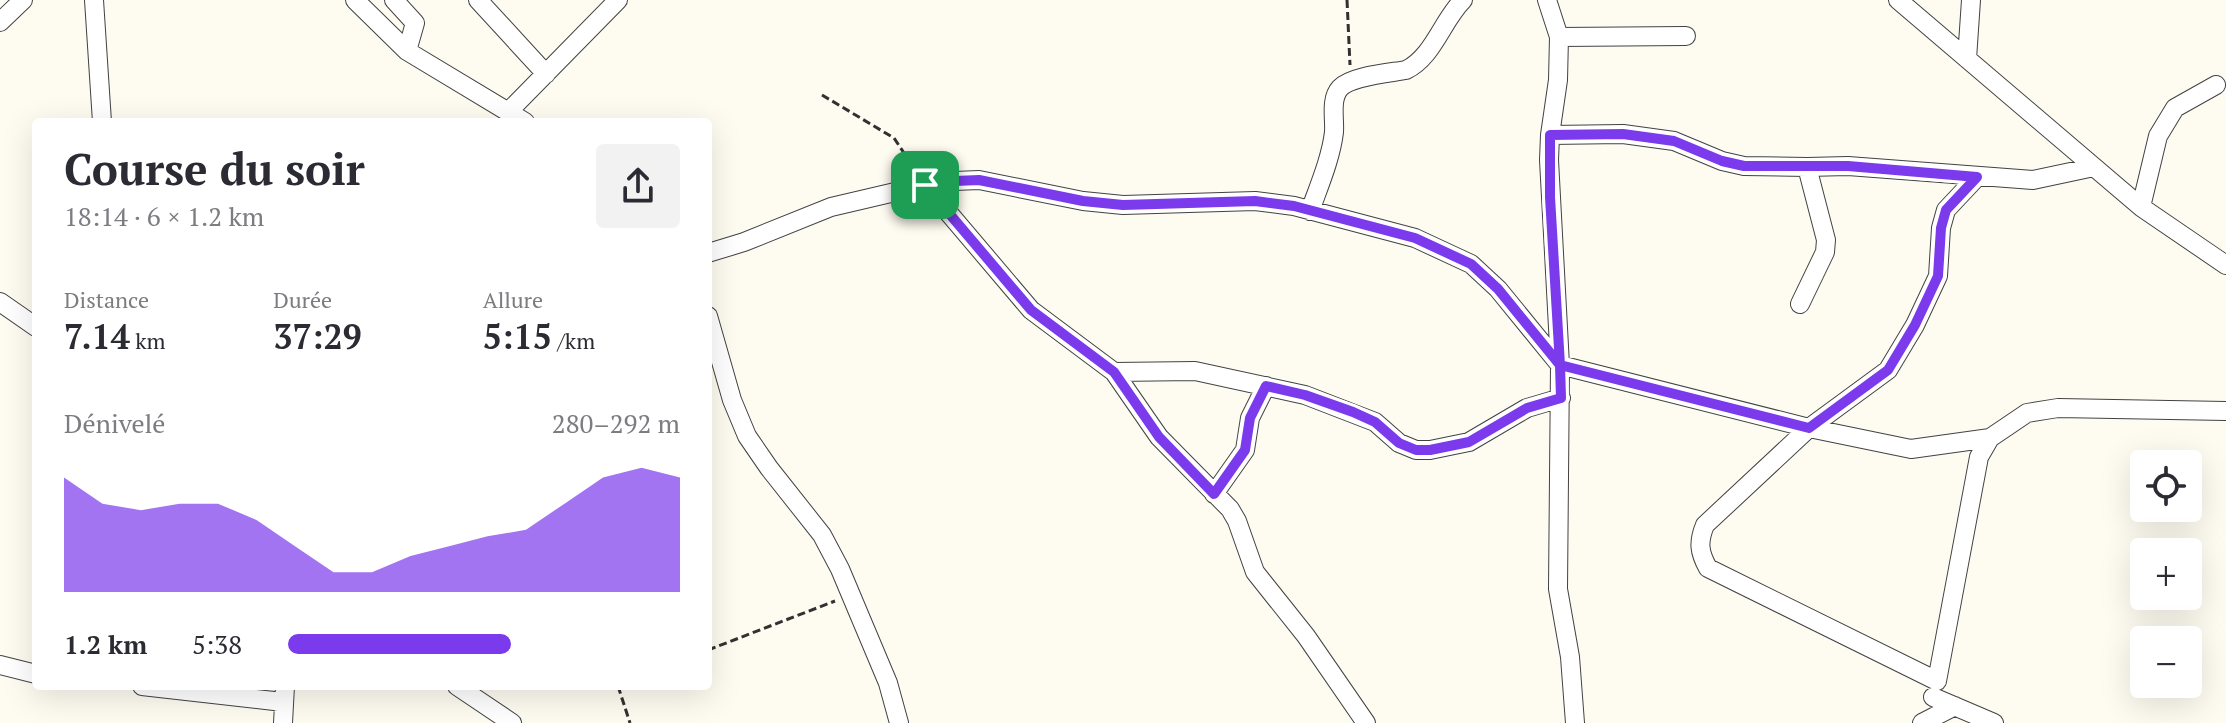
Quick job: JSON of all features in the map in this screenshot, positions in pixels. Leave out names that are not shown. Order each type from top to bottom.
[{"type":"street","points":[[0,22],[23,0]]},
{"type":"street","points":[[94,0],[102,118]]},
{"type":"street","points":[[355,0],[407,51],[518,118]]},
{"type":"street","points":[[394,0],[415,23],[407,51]]},
{"type":"street","points":[[478,0],[546,74]]},
{"type":"street","points":[[508,112],[618,0]]},
{"type":"street","points":[[1310,211],[1331,148],[1335,96],[1341,87],[1351,81],[1415,66],[1463,0]]},
{"type":"street","points":[[1547,0],[1559,37],[1558,80],[1550,135],[1550,197],[1561,398],[1558,589],[1570,657],[1575,723]]},
{"type":"street","points":[[1898,0],[2141,207],[2226,265]]},
{"type":"street","points":[[1967,59],[1971,0]]},
{"type":"street","points":[[1559,37],[1686,36]]},
{"type":"street","points":[[2141,207],[2158,136],[2163,127],[2175,108],[2216,85]]},
{"type":"street","points":[[1550,135],[1623,134],[1674,141],[1722,161],[1744,166],[1848,166],[2033,180],[2094,167]]},
{"type":"street","points":[[1800,304],[1825,252],[1826,240],[1807,167]]},
{"type":"street","points":[[1977,177],[1946,210],[1941,228],[1938,276],[1915,325],[1888,370],[1809,428],[1705,525],[1700,538],[1701,555],[1708,568],[1937,681],[1979,457],[1990,438],[2027,413],[2058,408],[2226,411]]},
{"type":"street","points":[[712,252],[831,207],[955,181],[979,180],[1083,201],[1123,205],[1255,201],[1294,206],[1415,238],[1471,264],[1498,289],[1560,365],[1809,428],[1911,449],[1990,438]]},
{"type":"street","points":[[925,185],[1031,310],[1114,372],[1159,437],[1230,509],[1259,578],[1306,636],[1366,723]]},
{"type":"street","points":[[0,302],[32,324]]},
{"type":"street","points":[[712,330],[732,400],[747,436],[822,535],[840,569],[888,683],[899,723]]},
{"type":"street","points":[[1114,372],[1195,371],[1305,395],[1375,422],[1399,443],[1416,450],[1469,442],[1527,408],[1561,398]]},
{"type":"street","points":[[1214,494],[1245,450],[1250,418],[1266,386]]},
{"type":"street","points":[[0,665],[32,673]]},
{"type":"street","points":[[213,690],[284,694],[283,723]]},
{"type":"street","points":[[463,690],[512,723]]},
{"type":"street","points":[[1933,697],[1994,723]]},
{"type":"street","points":[[1922,723],[1955,706]]},
{"type":"path","points":[[1347,0],[1351,81]]},
{"type":"path","points":[[822,95],[894,138],[925,185]]},
{"type":"path","points":[[712,648],[851,595]]},
{"type":"path","points":[[619,690],[630,723]]},
{"type":"route","points":[[925,185],[979,180],[1083,201],[1123,205],[1255,201],[1294,206],[1415,238],[1471,264],[1498,289],[1560,365],[1550,197],[1550,135],[1623,134],[1674,141],[1722,161],[1744,166],[1848,166],[1977,177],[1946,210],[1941,228],[1938,276],[1915,325],[1888,370],[1809,428],[1560,365],[1561,398],[1527,408],[1469,442],[1416,450],[1399,443],[1375,422],[1353,412],[1305,395],[1266,386],[1250,418],[1245,450],[1214,494],[1159,437],[1114,372],[1031,310],[925,185]]}]
